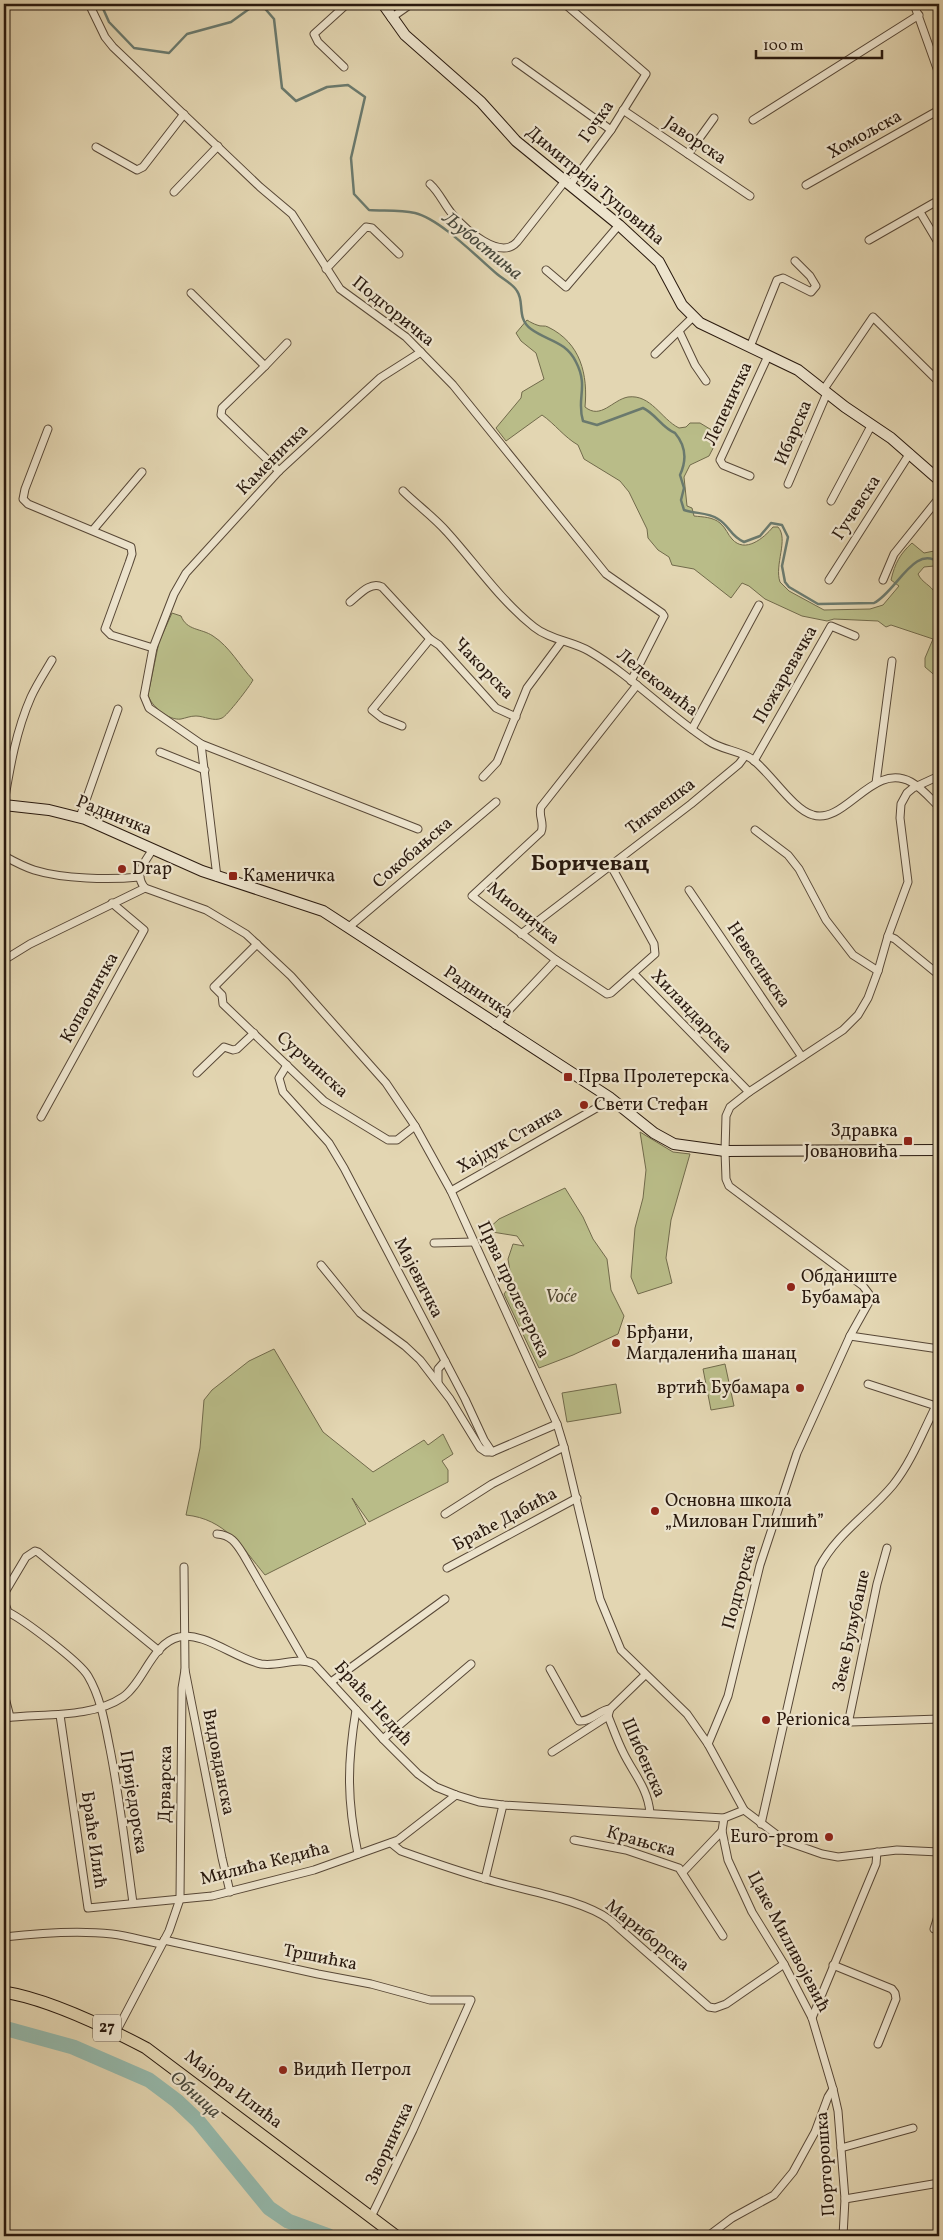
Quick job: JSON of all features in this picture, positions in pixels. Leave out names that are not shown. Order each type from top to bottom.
[{"type":"main road","name":"Мајора Илића","points":[[4,1992],[37,2001],[116,2032],[146,2048],[178,2070],[396,2236]]},
{"type":"street","name":"Подгоричка","points":[[89,4],[113,48],[292,214],[340,289],[388,323],[421,352],[453,385],[606,574],[615,582],[659,609],[664,616]]},
{"type":"street","points":[[344,67],[318,42],[314,34],[347,4]]},
{"type":"street","name":"Димитрија Туцовића","points":[[383,4],[405,35],[481,102],[516,141],[619,225],[659,262],[682,305],[700,323],[798,370],[871,426],[891,438],[939,480]]},
{"type":"street","points":[[392,18],[411,4]]},
{"type":"street","name":"Гочка","points":[[430,184],[440,193],[447,208],[458,220],[488,244],[504,249],[510,248],[610,130],[646,74],[565,4]]},
{"type":"street","points":[[914,4],[939,74]]},
{"type":"street","points":[[753,120],[919,16]]},
{"type":"street","points":[[516,62],[610,130]]},
{"type":"street","name":"Јаворска","points":[[623,110],[750,196]]},
{"type":"street","name":"Хомољска","points":[[806,185],[939,110]]},
{"type":"street","points":[[96,147],[137,170],[142,167],[184,114]]},
{"type":"street","points":[[688,154],[714,118]]},
{"type":"street","points":[[174,192],[218,146]]},
{"type":"street","points":[[869,240],[939,200]]},
{"type":"street","points":[[920,212],[939,244]]},
{"type":"street","points":[[546,270],[566,287],[619,225]]},
{"type":"street","points":[[326,269],[366,227],[372,228],[399,254]]},
{"type":"street","points":[[750,348],[777,280],[783,278],[810,292],[816,286],[810,276],[796,261]]},
{"type":"street","points":[[191,293],[265,366]]},
{"type":"street","points":[[655,354],[693,317]]},
{"type":"street","name":"Ибарска","points":[[788,484],[826,391],[873,318],[939,382]]},
{"type":"street","points":[[679,331],[695,365],[706,381]]},
{"type":"street","points":[[279,471],[221,415],[222,408],[288,343]]},
{"type":"street","name":"Каменичка","points":[[201,744],[149,708],[146,702],[145,688],[153,648],[179,583],[279,471],[380,378],[421,352]]},
{"type":"street","name":"Лепеничка","points":[[750,476],[723,465],[720,460],[768,356]]},
{"type":"street","points":[[831,501],[871,426]]},
{"type":"street","points":[[48,429],[25,489],[24,499],[28,504],[128,544],[132,549],[129,563],[105,626],[106,632],[153,648]]},
{"type":"street","name":"Гучевска","points":[[829,580],[910,453]]},
{"type":"street","points":[[93,530],[142,472]]},
{"type":"street","name":"Лелековића","points":[[403,491],[443,528],[478,570],[518,612],[541,631],[591,652],[715,746],[754,761],[805,811],[812,815],[832,814],[876,783],[905,779],[916,786]]},
{"type":"street","points":[[883,580],[894,554],[939,498]]},
{"type":"street","name":"Чакорска","points":[[350,602],[369,587],[379,586],[430,639],[439,645],[496,708],[516,717]]},
{"type":"street","points":[[692,729],[759,605]]},
{"type":"street","name":"Мионичка","points":[[496,1025],[556,960],[472,896],[541,832],[543,822],[540,815],[541,807],[634,683],[664,616]]},
{"type":"street","name":"Пожаревачка","points":[[754,761],[831,626],[855,636]]},
{"type":"street","name":"Чакорска","points":[[402,726],[382,718],[372,710],[430,639]]},
{"type":"street","name":"Чакорска","points":[[483,777],[497,762],[527,688],[562,641]]},
{"type":"street","points":[[4,804],[13,754],[25,714],[33,693],[52,660]]},
{"type":"street","points":[[876,783],[892,662]]},
{"type":"street","points":[[80,817],[118,709]]},
{"type":"street","points":[[201,744],[217,877]]},
{"type":"street","points":[[201,744],[418,829]]},
{"type":"street","points":[[160,752],[205,770]]},
{"type":"street","name":"Тиквешка","points":[[521,934],[610,864],[691,804],[739,764],[745,756]]},
{"type":"street","points":[[725,1151],[728,1111],[735,1102],[836,1036],[854,1019],[868,998],[908,882],[900,818],[901,804],[907,793],[916,786],[939,776]]},
{"type":"street","points":[[916,786],[939,807]]},
{"type":"street","name":"Сокобањска","points":[[349,928],[496,802]]},
{"type":"street","name":"Радничка","points":[[4,804],[49,810],[80,817],[112,829],[152,849],[217,877],[309,906],[328,914],[608,1097],[666,1141],[681,1146],[725,1151],[939,1150]]},
{"type":"street","points":[[755,830],[788,855],[799,869],[831,927],[854,955],[878,971]]},
{"type":"street","points":[[4,960],[30,944],[145,888],[139,877],[140,870],[152,849]]},
{"type":"street","points":[[6,857],[35,871],[106,880],[139,877]]},
{"type":"street","points":[[556,960],[604,993],[611,993],[656,954],[656,949],[610,864]]},
{"type":"street","name":"Прва пролетерска","points":[[145,888],[221,918],[257,944],[292,976],[386,1083],[415,1126],[451,1191],[557,1424],[577,1498],[600,1599],[621,1650],[687,1714],[708,1744],[744,1810],[784,1841],[822,1854],[838,1857],[897,1850],[939,1852]]},
{"type":"street","name":"Невесињска","points":[[689,890],[802,1057]]},
{"type":"street","name":"Копаоничка","points":[[41,1117],[144,930],[112,903]]},
{"type":"street","points":[[888,936],[895,939],[939,975]]},
{"type":"street","points":[[254,1033],[223,1004],[222,995],[214,987],[257,944]]},
{"type":"street","name":"Хиландарска","points":[[634,974],[704,1048],[749,1092]]},
{"type":"street","name":"Сурчинска","points":[[197,1073],[224,1047],[233,1050],[237,1049],[254,1033],[324,1101],[388,1140],[397,1140],[415,1126]]},
{"type":"street","name":"Мајевичка","points":[[287,1065],[279,1078],[283,1092],[329,1143],[344,1168],[484,1440],[492,1452]]},
{"type":"street","name":"Хајдук Станка","points":[[451,1191],[600,1106],[608,1097]]},
{"type":"street","name":"Подгорска","points":[[708,1744],[728,1696],[760,1565],[787,1481],[808,1426],[850,1336],[869,1302],[869,1294],[863,1286],[729,1186],[726,1179],[725,1151]]},
{"type":"street","points":[[434,1243],[474,1242]]},
{"type":"street","points":[[321,1265],[360,1313],[405,1346],[438,1382],[464,1419],[480,1448],[486,1452],[492,1452],[557,1424]]},
{"type":"street","points":[[850,1336],[939,1349]]},
{"type":"street","points":[[438,1382],[438,1369],[445,1361]]},
{"type":"street","points":[[761,1824],[818,1568],[832,1545],[893,1485],[907,1463],[938,1403],[868,1384]]},
{"type":"street","points":[[445,1514],[492,1484],[564,1447]]},
{"type":"street","name":"Браће Дабића","points":[[447,1568],[577,1498]]},
{"type":"street","points":[[4,1694],[7,1718],[60,1715],[101,1706],[127,1693],[159,1651],[171,1640],[184,1636],[197,1637],[258,1663],[280,1664],[304,1660],[234,1540],[228,1536],[217,1534]]},
{"type":"street","name":"Зеке Буљубаше","points":[[886,1548],[849,1719],[851,1722],[939,1719]]},
{"type":"street","points":[[6,1615],[4,1594],[26,1557],[34,1551],[38,1552],[159,1651]]},
{"type":"street","name":"Видовданска","points":[[184,1567],[185,1670],[230,1892]]},
{"type":"street","points":[[331,1682],[445,1599]]},
{"type":"street","name":"Приједорска","points":[[6,1615],[24,1621],[85,1671],[101,1706],[124,1833],[133,1903]]},
{"type":"street","name":"Браће Недић","points":[[304,1660],[314,1664],[418,1774],[436,1787],[456,1795],[479,1802],[502,1805],[724,1818],[744,1810]]},
{"type":"street","points":[[383,1739],[471,1664]]},
{"type":"street","points":[[550,1669],[579,1721],[587,1720],[605,1709],[609,1712]]},
{"type":"street","name":"Дрварска","points":[[180,1899],[182,1688],[185,1670]]},
{"type":"street","name":"Шибенска","points":[[552,1752],[609,1712],[645,1675]]},
{"type":"street","points":[[356,1710],[348,1760],[348,1792],[358,1854]]},
{"type":"street","name":"Шибенска","points":[[609,1712],[623,1753],[643,1786],[649,1803],[650,1813]]},
{"type":"street","name":"Браће Илић","points":[[60,1715],[88,1908],[180,1899]]},
{"type":"street","name":"Милића Кедића","points":[[116,2032],[173,1921],[180,1899],[212,1896],[314,1870],[391,1843],[405,1836],[456,1795]]},
{"type":"street","points":[[485,1879],[502,1805]]},
{"type":"street","name":"Цаке Миливојевић","points":[[724,1818],[722,1830],[726,1852],[739,1885],[752,1912],[784,1964],[812,2018],[833,2089]]},
{"type":"street","points":[[683,1872],[722,1830]]},
{"type":"street","name":"Крањска","points":[[574,1840],[626,1850],[674,1866],[683,1872],[722,1936]]},
{"type":"street","name":"Мариборска","points":[[391,1843],[401,1851],[485,1879],[580,1905],[605,1917],[709,2007],[715,2008],[726,2004],[784,1964]]},
{"type":"street","points":[[812,2018],[876,1864],[877,1852]]},
{"type":"street","points":[[4,1899],[4,1904]]},
{"type":"street","points":[[934,1929],[939,1913]]},
{"type":"street","name":"Тршићка","points":[[4,1937],[40,1934],[114,1934],[372,1984],[430,2000],[471,2000]]},
{"type":"street","points":[[833,1965],[892,1989],[895,1993],[896,1999],[878,2044]]},
{"type":"street","name":"Зворничка","points":[[371,2217],[414,2130],[471,2000]]},
{"type":"street","points":[[708,2236],[732,2218],[774,2195],[794,2172],[833,2089]]},
{"type":"street","name":"Порторошка","points":[[833,2089],[838,2111],[845,2200],[843,2236]]},
{"type":"street","points":[[841,2148],[913,2128]]},
{"type":"street","points":[[845,2200],[939,2183]]},
{"type":"green space","points":[[527,320],[538,326],[547,326],[568,342],[575,351],[580,361],[585,383],[585,407],[596,411],[622,399],[636,397],[649,403],[679,428],[686,427],[690,423],[700,423],[720,435],[709,456],[690,465],[684,477],[687,506],[692,508],[694,516],[708,518],[720,523],[732,539],[743,545],[760,540],[773,527],[778,527],[782,538],[779,568],[780,582],[789,591],[824,610],[870,609],[883,605],[899,586],[891,580],[896,564],[904,551],[912,543],[924,553],[939,550],[939,570],[934,566],[924,567],[918,574],[935,593],[939,609],[939,679],[925,667],[925,658],[933,639],[891,625],[886,627],[878,621],[834,619],[827,621],[802,616],[765,599],[749,586],[742,583],[731,598],[694,569],[672,565],[669,557],[658,550],[648,538],[647,529],[629,492],[620,481],[584,459],[578,445],[542,415],[506,441],[496,428],[521,398],[522,392],[544,379],[536,353],[521,341],[516,333]]},
{"type":"green space","points":[[172,613],[181,616],[191,627],[208,633],[219,640],[253,680],[233,707],[222,718],[212,719],[196,716],[181,719],[171,718],[153,704],[148,695],[159,642]]},
{"type":"green space","points":[[640,1132],[673,1152],[690,1154],[671,1220],[666,1258],[672,1283],[638,1294],[631,1277],[635,1228],[643,1198],[646,1170]]},
{"type":"green space","name":"Voće","points":[[565,1188],[583,1217],[593,1239],[607,1259],[611,1290],[624,1316],[618,1334],[539,1368],[504,1294],[512,1283],[508,1259],[513,1244],[524,1246],[517,1236],[486,1231],[499,1219]]},
{"type":"green space","points":[[274,1349],[323,1432],[373,1472],[424,1440],[428,1445],[443,1434],[453,1454],[442,1461],[448,1470],[448,1482],[369,1522],[352,1498],[366,1524],[265,1575],[232,1536],[222,1528],[212,1522],[186,1515],[200,1448],[204,1400],[212,1390],[249,1361]]},
{"type":"green space","points":[[725,1364],[734,1406],[711,1410],[703,1369]]},
{"type":"green space","points":[[616,1384],[621,1413],[567,1422],[562,1393]]},
{"type":"waterway","name":"Љубостиња","points":[[101,4],[109,22],[134,48],[169,53],[187,34],[231,22],[256,4]]},
{"type":"waterway","name":"Љубостиња","points":[[261,4],[274,19],[282,88],[296,101],[327,87],[348,85],[365,97],[351,158],[354,194],[369,210],[415,213],[436,223],[447,230],[513,286],[519,295],[522,315],[526,325],[537,333],[562,345],[576,362],[582,379],[581,413],[583,421],[597,425],[643,408],[666,428],[675,433],[679,438],[684,453],[684,464],[680,475],[684,488],[681,500],[684,510],[714,517],[722,522],[739,540],[744,542],[760,536],[771,523],[782,525],[788,537],[782,566],[785,582],[789,587],[818,604],[874,603],[906,571],[922,559],[930,559],[939,563]]},
{"type":"waterway","name":"Обница","points":[[4,2028],[73,2047],[149,2080],[177,2101],[198,2121],[269,2208],[288,2221],[329,2236]]},
{"type":"place","name":"Drap","points":[[122,869]]},
{"type":"place","name":"Каменичка","points":[[233,876]]},
{"type":"place","name":"Прва Пролетерска","points":[[568,1077]]},
{"type":"place","name":"Свети Стефан","points":[[584,1105]]},
{"type":"place","name":"Здравка Јовановића","points":[[908,1141]]},
{"type":"place","name":"Обданиште Бубамара","points":[[791,1287]]},
{"type":"place","name":"Брђани, Магдаленића шанац","points":[[616,1343]]},
{"type":"place","name":"вртић Бубамара","points":[[800,1388]]},
{"type":"place","name":"Основна школа „Милован Глишић”","points":[[655,1511]]},
{"type":"place","name":"Perionica","points":[[766,1720]]},
{"type":"place","name":"Euro-prom","points":[[829,1837]]},
{"type":"place","name":"Видић Петрол","points":[[283,2070]]},
{"type":"district","name":"Боричевац","points":[[590,864]]}]
